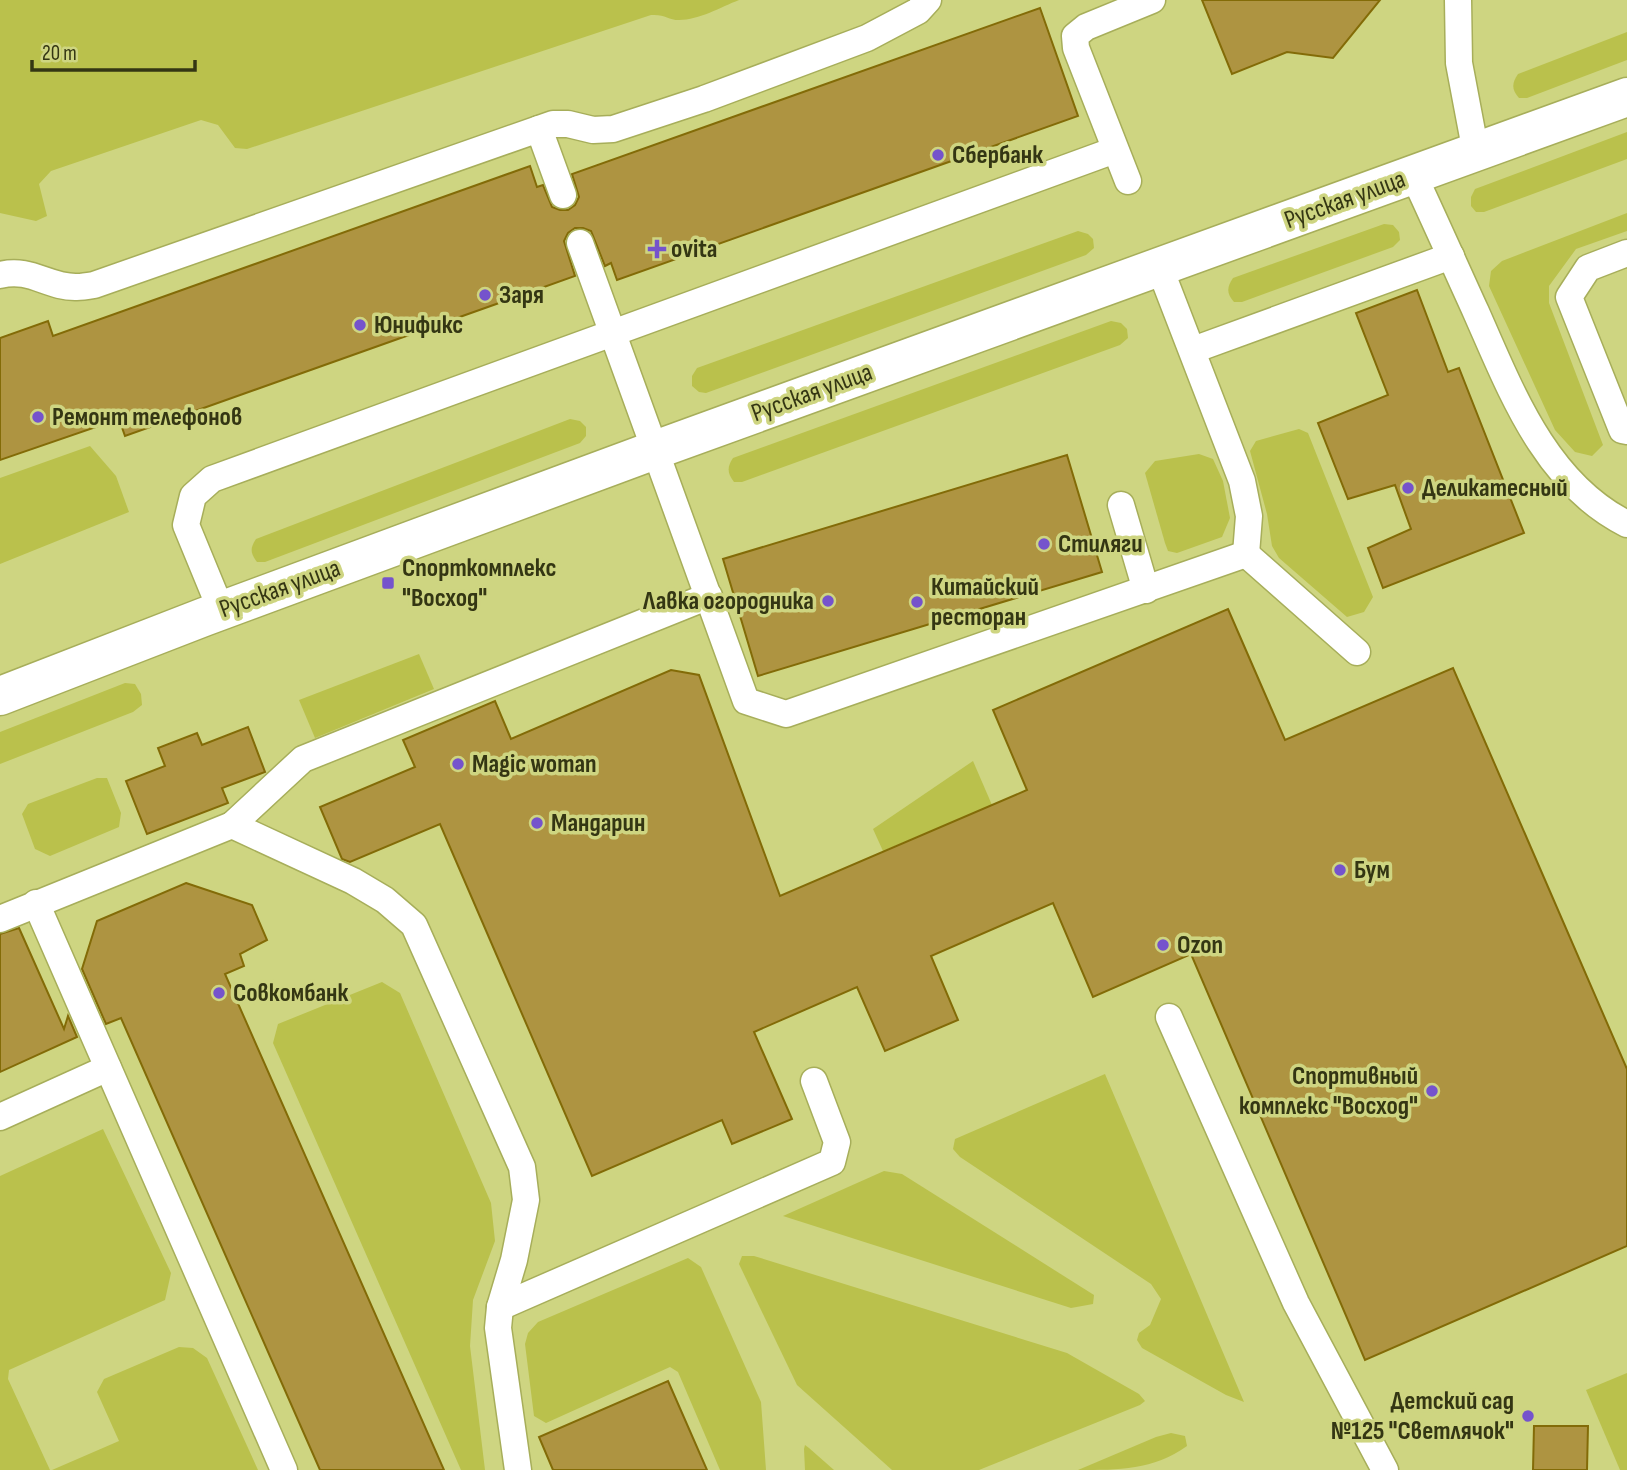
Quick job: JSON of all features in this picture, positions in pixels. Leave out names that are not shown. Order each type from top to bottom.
[{"type":"main road","name":"Русская улица","points":[[0,696],[221,610],[655,450],[1627,97]]},
{"type":"lane","points":[[0,275],[26,273],[69,286],[94,285],[553,124],[568,124],[593,130],[613,129],[867,38],[918,11],[928,0]]},
{"type":"lane","points":[[1128,181],[1076,48],[1075,36],[1086,27],[1152,0]]},
{"type":"lane","points":[[1458,0],[1459,63],[1476,153]]},
{"type":"lane","points":[[539,129],[563,195]]},
{"type":"lane","points":[[221,610],[186,525],[193,496],[212,479],[1115,150]]},
{"type":"lane","points":[[1414,176],[1506,380],[1538,441],[1577,489],[1627,524]]},
{"type":"lane","points":[[580,243],[746,701],[786,714],[1246,554]]},
{"type":"lane","points":[[1627,253],[1588,268],[1569,297],[1622,430],[1627,431]]},
{"type":"lane","points":[[1193,350],[1451,256]]},
{"type":"lane","points":[[1159,266],[1242,481],[1249,516],[1246,554]]},
{"type":"lane","points":[[1121,505],[1146,590]]},
{"type":"lane","points":[[1246,554],[1357,652]]},
{"type":"lane","points":[[0,919],[232,825],[303,759],[709,596]]},
{"type":"lane","points":[[232,825],[353,881],[385,900],[414,925],[522,1167],[526,1200],[514,1260],[500,1307],[498,1328],[518,1470]]},
{"type":"lane","points":[[36,903],[284,1470]]},
{"type":"lane","points":[[1169,1017],[1296,1303],[1385,1470]]},
{"type":"lane","points":[[0,1117],[108,1068]]},
{"type":"lane","points":[[500,1307],[832,1162],[837,1142],[814,1081]]},
{"type":"green space","points":[[0,0],[739,0],[702,16],[687,19],[675,20],[651,15],[247,149],[235,148],[218,125],[201,120],[51,171],[39,184],[47,216],[36,221],[0,213]]},
{"type":"green space","points":[[1627,32],[1627,60],[1527,98],[1519,98],[1515,92],[1514,83],[1518,74]]},
{"type":"green space","points":[[1627,132],[1627,159],[1484,212],[1476,212],[1471,206],[1475,189]]},
{"type":"green space","points":[[1627,213],[1627,231],[1576,249],[1549,286],[1549,303],[1603,445],[1592,456],[1575,452],[1555,430],[1489,286],[1491,271],[1502,261]]},
{"type":"green space","points":[[1384,224],[1393,225],[1399,232],[1400,240],[1393,247],[1242,302],[1234,302],[1230,296],[1229,287],[1233,278]]},
{"type":"green space","points":[[1078,231],[1093,239],[1094,248],[1086,255],[706,393],[699,392],[692,386],[692,376],[697,368]]},
{"type":"green space","points":[[1111,321],[1121,323],[1127,329],[1128,338],[1120,345],[742,482],[734,482],[730,476],[729,467],[733,458]]},
{"type":"green space","points":[[570,419],[580,421],[586,427],[586,436],[580,443],[265,562],[257,562],[253,556],[252,548],[256,539]]},
{"type":"green space","points":[[1299,429],[1308,433],[1373,597],[1364,612],[1347,617],[1279,558],[1272,546],[1267,514],[1250,451],[1256,441]]},
{"type":"green space","points":[[90,446],[116,476],[129,512],[0,564],[0,478]]},
{"type":"green space","points":[[1199,454],[1213,459],[1223,481],[1230,518],[1222,537],[1177,553],[1168,551],[1145,473],[1155,461]]},
{"type":"green space","points":[[419,654],[434,689],[315,738],[299,700]]},
{"type":"green space","points":[[125,683],[135,684],[141,694],[142,705],[133,712],[0,764],[0,732]]},
{"type":"green space","points":[[973,761],[992,805],[883,851],[873,829]]},
{"type":"green space","points":[[97,778],[107,778],[121,813],[119,827],[50,856],[35,849],[22,814],[28,804]]},
{"type":"green space","points":[[382,982],[400,993],[491,1203],[495,1241],[473,1300],[470,1346],[485,1470],[461,1470],[273,1043],[278,1024]]},
{"type":"green space","points":[[1105,1074],[1244,1402],[1226,1395],[1142,1348],[1137,1340],[1139,1333],[1150,1325],[1161,1299],[1151,1284],[960,1157],[953,1149],[955,1139]]},
{"type":"green space","points":[[103,1129],[171,1273],[165,1300],[9,1370],[8,1379],[50,1470],[0,1470],[0,1176]]},
{"type":"green space","points":[[884,1171],[902,1174],[1094,1295],[1093,1304],[1071,1308],[783,1216]]},
{"type":"green space","points":[[742,1256],[754,1256],[1067,1353],[1139,1394],[1145,1401],[979,1470],[892,1470],[797,1385],[739,1264]]},
{"type":"green space","points":[[688,1258],[701,1267],[761,1402],[766,1470],[720,1470],[678,1372],[670,1367],[546,1423],[534,1416],[525,1344],[528,1333],[538,1322]]},
{"type":"green space","points":[[179,1347],[193,1348],[207,1358],[258,1470],[52,1470],[119,1441],[97,1392],[104,1379]]},
{"type":"green space","points":[[1627,1373],[1627,1470],[1620,1470],[1586,1390]]},
{"type":"green space","points":[[1171,1433],[1185,1436],[1187,1446],[1161,1460],[1122,1469],[1078,1470],[1156,1437]]},
{"type":"green space","points":[[805,1445],[834,1470],[805,1470]]},
{"type":"building","points":[[1202,0],[1380,0],[1333,58],[1287,52],[1232,74]]},
{"type":"building","points":[[1040,8],[1078,116],[617,280],[611,263],[605,266],[591,231],[575,228],[568,233],[564,241],[575,276],[125,436],[119,419],[0,460],[0,338],[48,321],[53,336],[530,166],[537,187],[543,185],[552,207],[568,210],[575,205],[579,197],[572,174]]},
{"type":"building","points":[[1417,290],[1448,372],[1459,368],[1524,533],[1383,588],[1368,548],[1411,529],[1395,485],[1348,499],[1318,423],[1388,395],[1356,313]]},
{"type":"building","points":[[1067,455],[1102,572],[758,676],[723,559]]},
{"type":"building","points":[[1228,609],[1285,740],[1453,668],[1627,1069],[1627,1246],[1365,1360],[1191,954],[1093,997],[1053,903],[931,956],[958,1020],[885,1051],[857,987],[754,1032],[792,1119],[732,1144],[722,1120],[592,1176],[440,824],[350,862],[342,859],[320,807],[415,767],[403,740],[495,701],[511,739],[671,670],[699,675],[780,896],[1027,790],[993,710]]},
{"type":"building","points":[[248,727],[265,772],[222,788],[228,803],[147,834],[126,781],[165,766],[158,748],[197,733],[202,745]]},
{"type":"building","points":[[186,883],[252,905],[267,940],[240,954],[244,966],[225,974],[444,1470],[320,1470],[121,1018],[106,1024],[82,969],[97,921]]},
{"type":"building","points":[[19,928],[64,1029],[68,1016],[77,1037],[0,1072],[0,934]]},
{"type":"building","points":[[668,1381],[707,1470],[553,1470],[539,1437]]},
{"type":"building","points":[[1534,1426],[1588,1426],[1587,1470],[1533,1470]]},
{"type":"place","name":"Сбербанк","points":[[938,155]]},
{"type":"place","name":"ovita","points":[[657,249]]},
{"type":"place","name":"Заря","points":[[485,295]]},
{"type":"place","name":"Юнификс","points":[[360,325]]},
{"type":"place","name":"Ремонт телефонов","points":[[38,417]]},
{"type":"place","name":"Деликатесный","points":[[1408,488]]},
{"type":"place","name":"Стиляги","points":[[1044,544]]},
{"type":"place","name":"Спорткомплекс \"Восход\"","points":[[388,583]]},
{"type":"place","name":"Лавка огородника","points":[[828,601]]},
{"type":"place","name":"Китайский ресторан","points":[[917,602]]},
{"type":"place","name":"Magic woman","points":[[458,764]]},
{"type":"place","name":"Мандарин","points":[[537,823]]},
{"type":"place","name":"Бум","points":[[1340,870]]},
{"type":"place","name":"Ozon","points":[[1163,945]]},
{"type":"place","name":"Совкомбанк","points":[[219,993]]},
{"type":"place","name":"Спортивный комплекс \"Восход\"","points":[[1432,1091]]},
{"type":"place","name":"Детский сад №125 \"Светлячок\"","points":[[1528,1416]]}]
